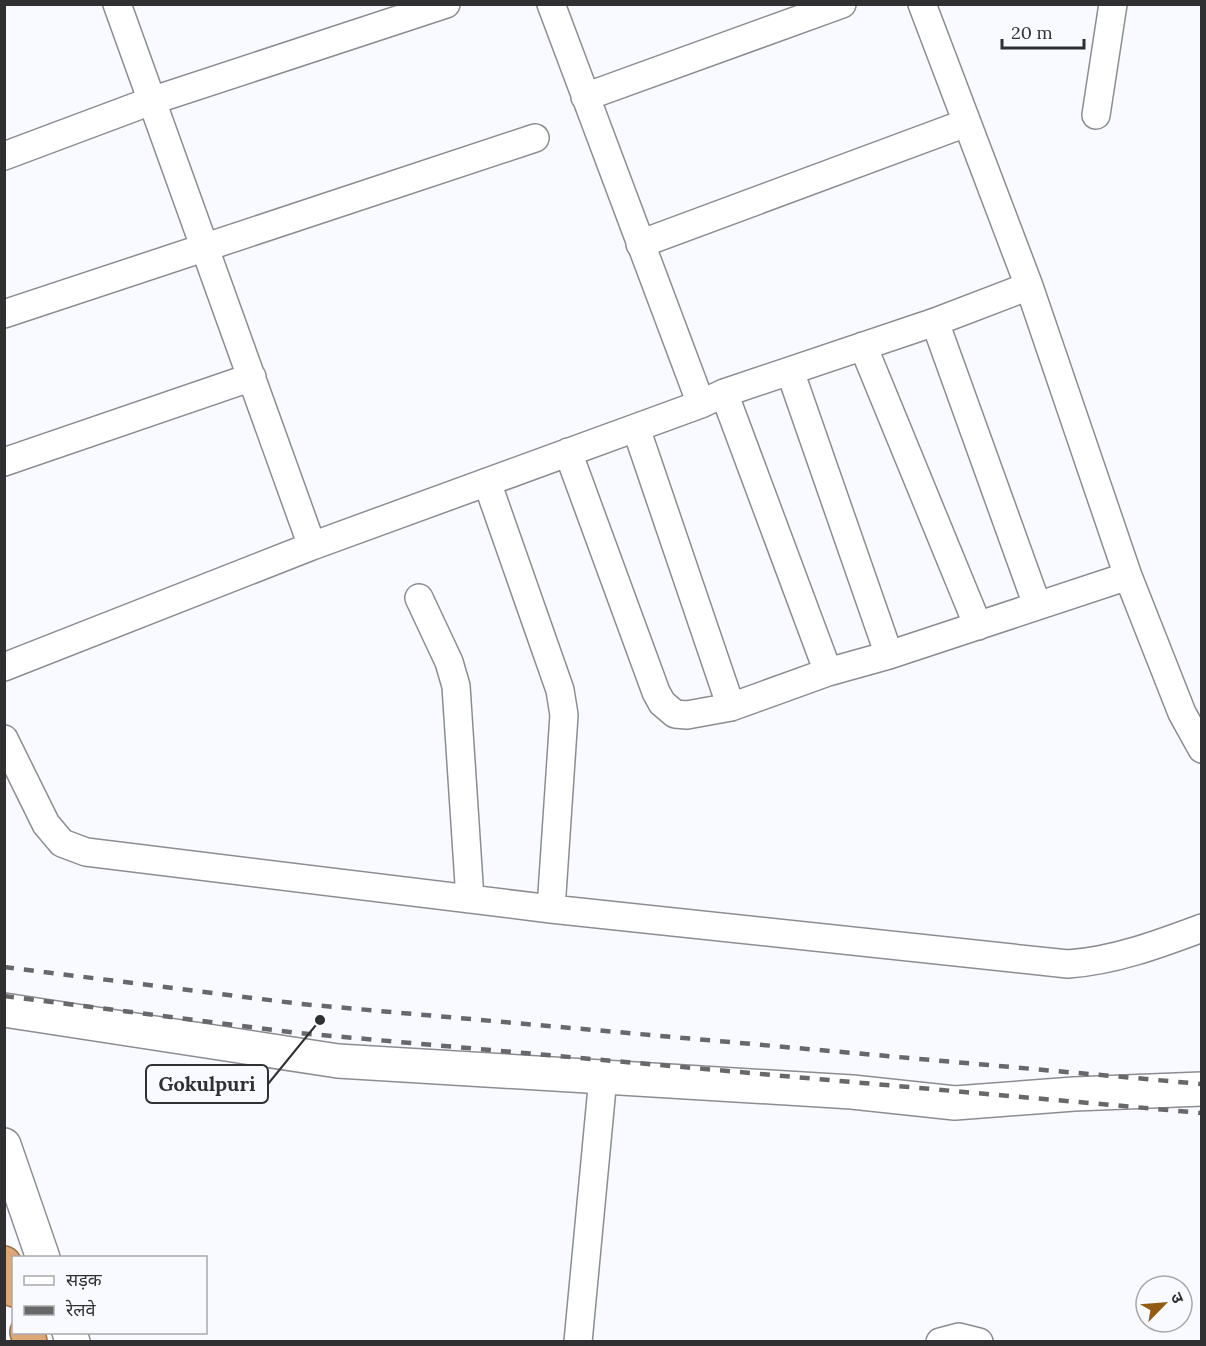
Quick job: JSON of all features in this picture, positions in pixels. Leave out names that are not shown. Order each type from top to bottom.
[{"type":"highway","points":[[4,1263],[12,1285]]},
{"type":"street","points":[[117,4],[312,546]]},
{"type":"street","points":[[4,156],[151,101],[447,4]]},
{"type":"street","points":[[551,4],[640,244],[713,399],[828,672]]},
{"type":"street","points":[[585,97],[842,4]]},
{"type":"street","points":[[922,4],[1029,286],[1128,576],[1182,713],[1202,749]]},
{"type":"street","points":[[1096,115],[1113,4]]},
{"type":"street","points":[[640,244],[966,123]]},
{"type":"street","points":[[4,314],[535,138]]},
{"type":"street","points":[[4,667],[312,546],[1029,286]]},
{"type":"street","points":[[935,322],[1037,605]]},
{"type":"street","points":[[863,346],[978,626]]},
{"type":"street","points":[[790,371],[889,655]]},
{"type":"street","points":[[4,462],[252,377]]},
{"type":"street","points":[[636,428],[731,707]]},
{"type":"street","points":[[568,452],[656,692],[662,702],[675,714],[687,715],[731,707],[828,672],[889,655],[1128,576]]},
{"type":"street","points":[[487,482],[562,698],[564,715],[551,909]]},
{"type":"street","points":[[419,598],[449,662],[456,686],[470,899]]},
{"type":"street","points":[[4,739],[46,824],[62,843],[86,852],[551,909],[1068,964],[1101,960],[1161,943],[1202,928]]},
{"type":"street","points":[[4,1010],[338,1061],[852,1092],[955,1103],[1074,1094],[1202,1089]]},
{"type":"street","points":[[578,1341],[603,1077]]},
{"type":"street","points":[[4,1145],[43,1256]]},
{"type":"street","points":[[940,1341],[959,1337],[979,1341]]},
{"type":"railway","points":[[4,967],[301,1004],[1202,1084]]},
{"type":"railway","points":[[4,996],[298,1033],[1202,1113]]},
{"type":"place","name":"Gokulpuri","points":[[320,1020]]}]
